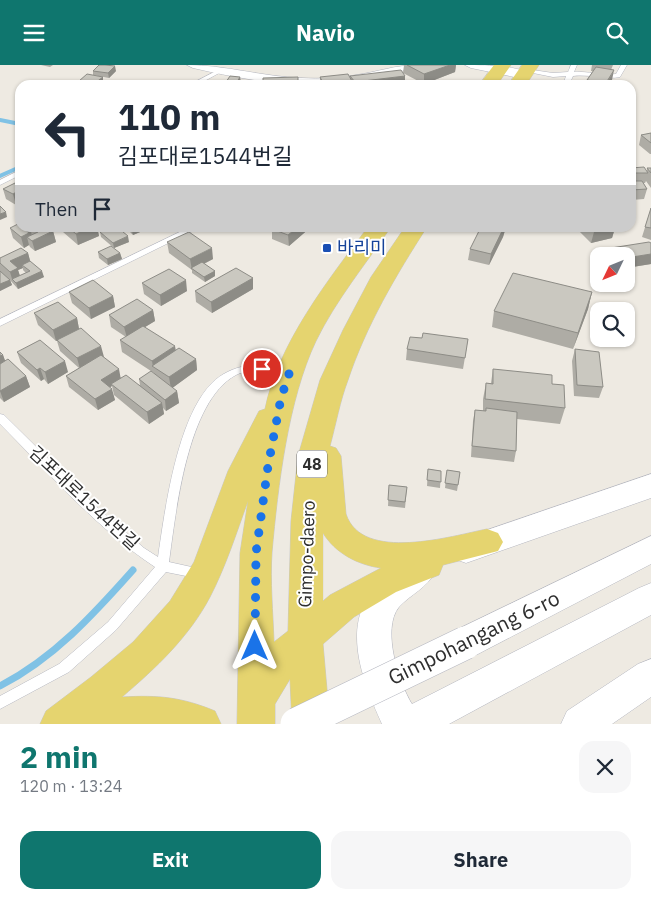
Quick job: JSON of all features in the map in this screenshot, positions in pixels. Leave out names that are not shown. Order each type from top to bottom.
[{"type":"main road","points":[[492,80],[501,67]]},
{"type":"main road","name":"48","points":[[260,717],[256,553],[268,466],[285,386],[303,342],[335,287],[376,232]]},
{"type":"main road","name":"Gimpo-daero","points":[[311,724],[305,637],[307,521],[313,456],[334,380],[356,330],[383,277],[413,232]]},
{"type":"main road","points":[[59,724],[129,671],[155,647],[178,619],[204,575],[256,441],[285,386]]},
{"type":"main road","points":[[326,411],[330,508],[334,523],[352,544],[370,553],[386,557],[404,557],[486,542]]},
{"type":"main road","points":[[260,717],[284,656],[342,605],[384,582],[427,565]]},
{"type":"main road","points":[[75,724],[125,715],[156,714],[195,720],[202,724]]},
{"type":"street","points":[[193,65],[267,80]]},
{"type":"street","points":[[341,80],[372,75],[411,65]]},
{"type":"street","points":[[471,65],[501,67],[524,74]]},
{"type":"street","points":[[403,724],[396,714],[383,681],[374,644],[375,621],[385,599],[427,565],[486,542],[651,486]]},
{"type":"street","name":"Gimpohangang 6-ro","points":[[297,724],[465,643],[651,549]]},
{"type":"street","points":[[411,724],[651,598]]},
{"type":"street","points":[[580,724],[651,676]]},
{"type":"lane","points":[[568,80],[574,65]]},
{"type":"lane","points":[[524,74],[569,75],[592,73],[615,77],[624,65]]},
{"type":"lane","points":[[202,80],[220,71]]},
{"type":"lane","points":[[0,183],[15,175]]},
{"type":"lane","points":[[177,232],[180,235]]},
{"type":"lane","points":[[0,323],[186,232]]},
{"type":"lane","name":"김포대로1544번길","points":[[0,419],[4,430],[114,530],[162,566],[188,434],[197,411],[208,393],[232,373],[246,369],[285,386]]},
{"type":"lane","points":[[0,703],[64,668],[112,626],[162,566],[204,575]]},
{"type":"building","points":[[99,65],[115,66],[108,73],[93,71]]},
{"type":"building","points":[[407,65],[450,65],[424,74]]},
{"type":"building","points":[[596,67],[614,70],[608,80],[587,80]]},
{"type":"building","points":[[401,70],[405,76],[353,80],[350,76]]},
{"type":"building","points":[[87,74],[103,77],[99,80],[80,80]]},
{"type":"building","points":[[348,74],[351,80],[322,80],[320,77]]},
{"type":"building","points":[[230,76],[240,77],[238,80],[227,80]]},
{"type":"building","points":[[298,77],[298,80],[263,80],[263,78]]},
{"type":"building","points":[[651,133],[651,143],[641,135]]},
{"type":"building","points":[[644,167],[648,173],[636,173],[636,168]]},
{"type":"building","points":[[636,181],[642,181],[647,189],[636,190]]},
{"type":"building","points":[[15,183],[15,193],[13,194],[3,189]]},
{"type":"building","points":[[0,206],[6,212],[0,214]]},
{"type":"building","points":[[651,208],[651,228],[645,227]]},
{"type":"building","points":[[15,226],[15,232],[29,233],[21,237],[10,228]]},
{"type":"building","points":[[38,232],[51,232],[32,241],[27,237]]},
{"type":"building","points":[[100,232],[123,232],[128,236],[113,243]]},
{"type":"building","points":[[189,232],[212,248],[190,259],[167,242]]},
{"type":"building","points":[[280,232],[292,232],[288,235]]},
{"type":"building","points":[[478,232],[502,232],[491,254],[470,249]]},
{"type":"building","points":[[649,242],[651,243],[651,254],[635,257],[635,247],[617,247]]},
{"type":"building","points":[[111,246],[120,253],[107,259],[98,252]]},
{"type":"building","points":[[21,248],[28,253],[10,261],[18,268],[10,272],[0,263],[0,258]]},
{"type":"building","points":[[30,261],[42,271],[16,283],[12,279],[30,271],[22,265]]},
{"type":"building","points":[[202,262],[215,271],[204,277],[191,268]]},
{"type":"building","points":[[236,268],[253,278],[211,302],[195,291]]},
{"type":"building","points":[[169,269],[186,280],[160,295],[142,283]]},
{"type":"building","points":[[0,271],[10,280],[0,284]]},
{"type":"building","points":[[513,273],[592,293],[578,333],[494,311]]},
{"type":"building","points":[[93,280],[113,296],[89,308],[69,292]]},
{"type":"building","points":[[137,299],[153,310],[124,327],[109,315]]},
{"type":"building","points":[[58,302],[77,318],[53,330],[34,313]]},
{"type":"building","points":[[143,326],[175,346],[152,361],[120,340]]},
{"type":"building","points":[[81,328],[101,346],[77,358],[57,340]]},
{"type":"building","points":[[423,333],[468,339],[465,358],[407,349],[410,337],[422,338]]},
{"type":"building","points":[[40,340],[65,361],[45,372],[40,368],[37,370],[17,352]]},
{"type":"building","points":[[179,348],[196,359],[169,377],[152,366]]},
{"type":"building","points":[[575,349],[599,352],[603,387],[577,385]]},
{"type":"building","points":[[101,355],[119,369],[101,380],[112,389],[95,399],[66,376]]},
{"type":"building","points":[[8,359],[26,376],[0,391],[0,364]]},
{"type":"building","points":[[493,369],[552,375],[552,384],[564,385],[565,408],[485,399],[486,383],[493,384]]},
{"type":"building","points":[[151,371],[177,391],[165,400],[139,379]]},
{"type":"building","points":[[126,375],[162,403],[147,412],[111,384]]},
{"type":"building","points":[[486,408],[517,412],[516,451],[472,446],[475,410],[486,411]]},
{"type":"building","points":[[428,469],[441,471],[441,482],[427,480]]},
{"type":"building","points":[[447,470],[460,472],[458,485],[445,483]]},
{"type":"building","points":[[389,485],[407,487],[405,502],[388,500]]},
{"type":"waterway","points":[[0,120],[15,123]]},
{"type":"waterway","points":[[0,176],[15,169]]},
{"type":"waterway","points":[[0,686],[20,675],[55,649],[88,619],[133,570]]},
{"type":"place","name":"바리미","points":[[327,248]]},
{"type":"route","points":[[255,646],[256,553],[268,466],[281,398],[289,374],[262,369]]}]
